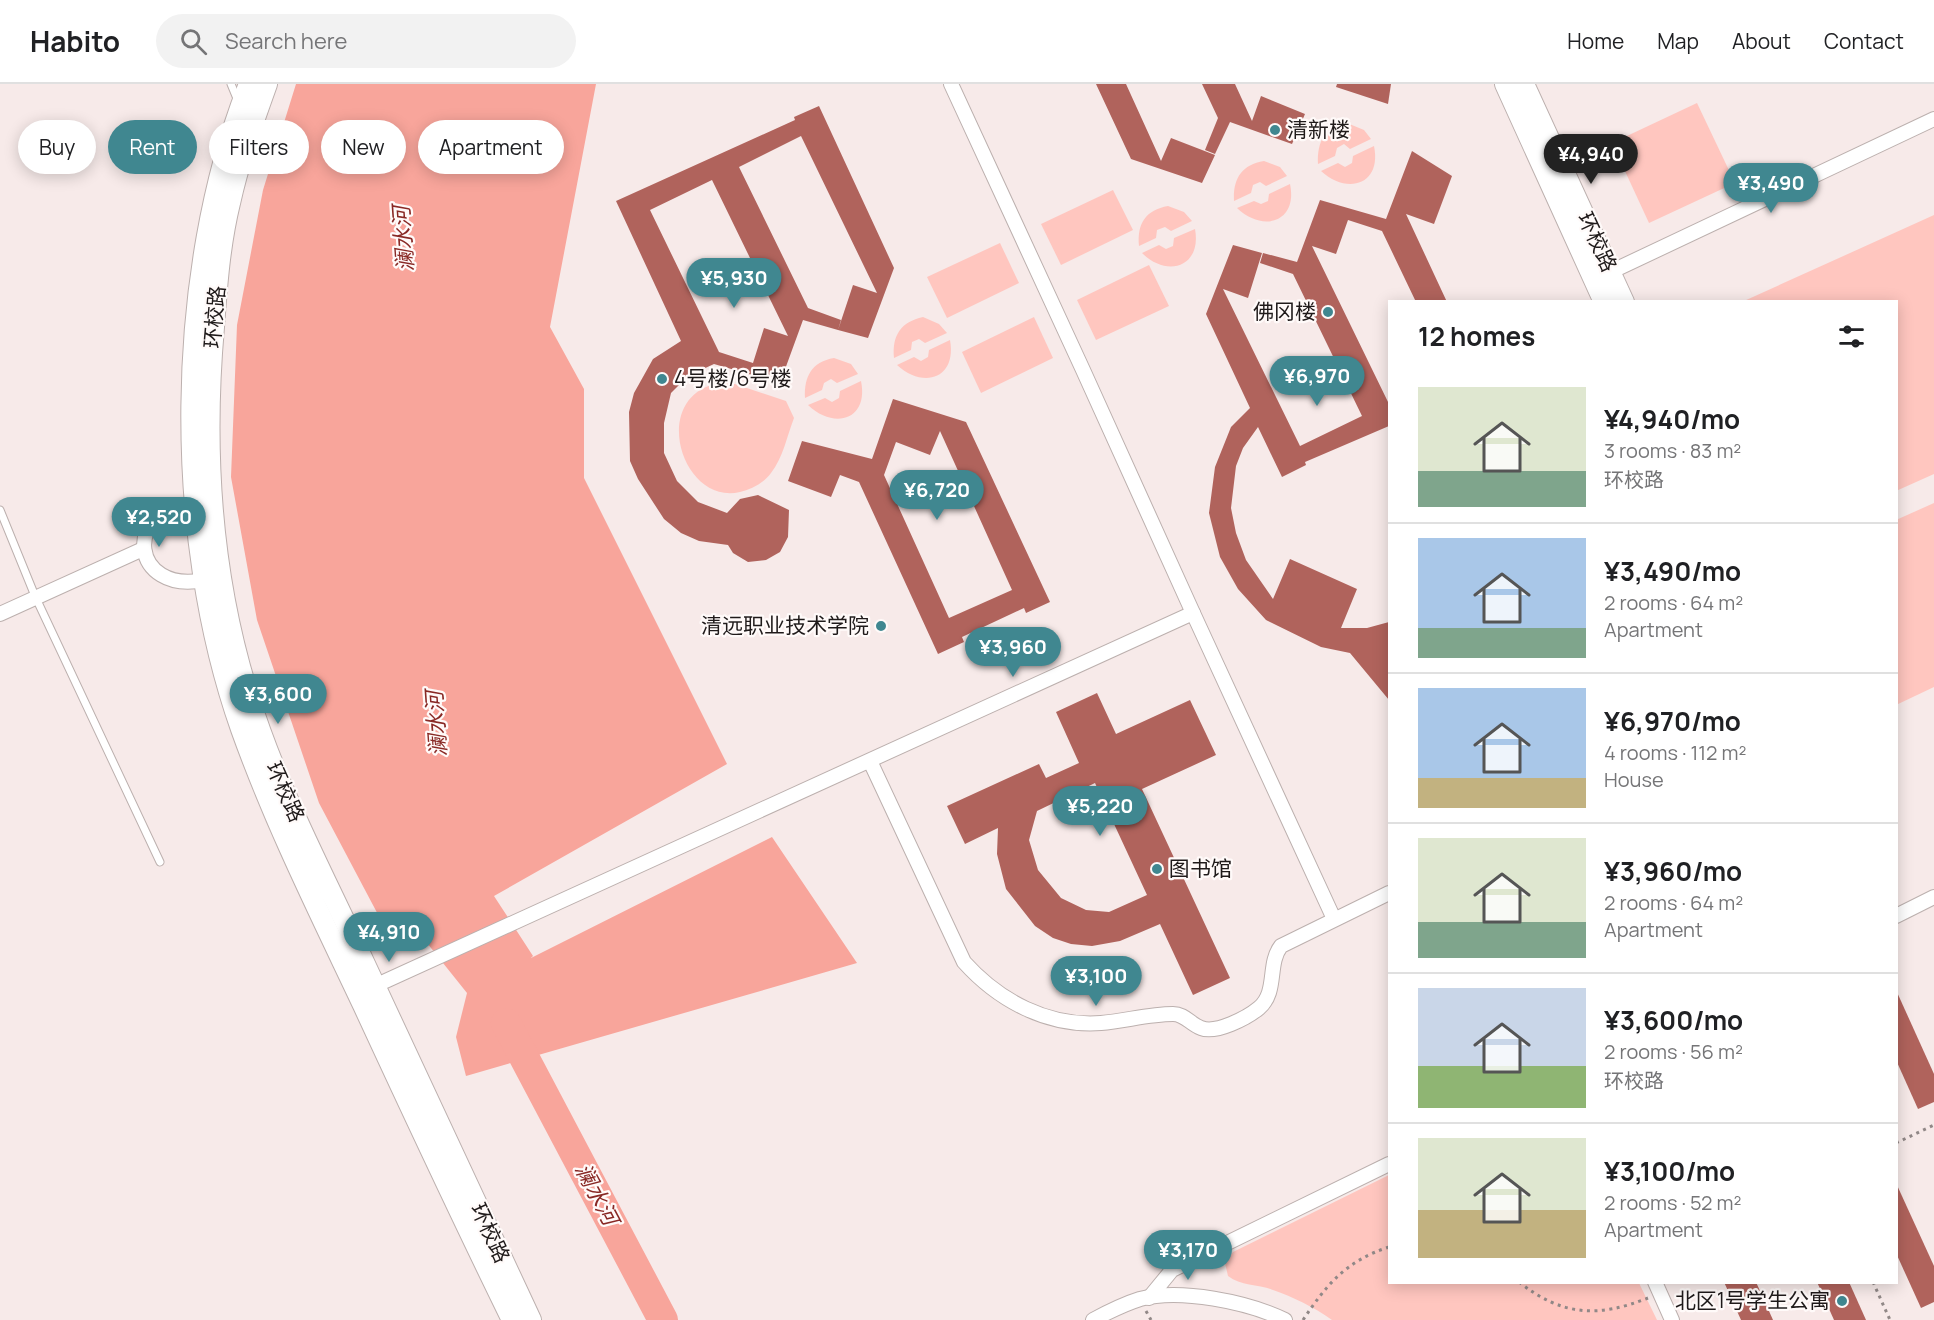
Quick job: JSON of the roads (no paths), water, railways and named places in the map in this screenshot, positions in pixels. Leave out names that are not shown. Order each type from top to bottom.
[{"type":"street","name":"环校路","points":[[249,84],[240,106],[211,217],[199,292],[193,357],[195,506],[204,580],[217,646],[240,727],[281,827],[366,990],[531,1320]]},
{"type":"street","name":"环校路","points":[[267,84],[230,202],[222,243],[210,371],[210,483],[221,583],[235,646],[262,735],[286,797],[366,990],[512,1320]]},
{"type":"street","points":[[951,84],[1334,919]]},
{"type":"street","name":"环校路","points":[[1505,84],[1602,276],[1622,300]]},
{"type":"street","name":"环校路","points":[[1524,84],[1602,276],[1604,300]]},
{"type":"street","points":[[1602,276],[1934,119]]},
{"type":"street","points":[[195,506],[173,509],[153,521],[143,539],[143,549],[152,568],[170,581],[204,580]]},
{"type":"street","points":[[0,614],[35,596],[143,549]]},
{"type":"street","points":[[366,990],[1192,613]]},
{"type":"street","points":[[870,761],[958,953],[974,973],[999,994],[1035,1013],[1070,1023],[1179,1014],[1201,1029],[1212,1030],[1254,1012],[1263,1004],[1271,987],[1276,952],[1281,945],[1388,893]]},
{"type":"street","points":[[1898,915],[1934,897]]},
{"type":"street","points":[[1149,1298],[1172,1270],[1388,1164]]},
{"type":"street","points":[[1657,1288],[1672,1320]]},
{"type":"street","points":[[1093,1320],[1120,1306],[1167,1295],[1216,1300],[1285,1320]]},
{"type":"lane","points":[[231,84],[240,106]]},
{"type":"lane","points":[[0,510],[35,596],[160,862]]},
{"type":"water","points":[[296,84],[596,84],[550,327],[584,389],[584,478],[727,764],[494,896],[533,956],[531,958],[772,837],[857,963],[466,1076],[456,1037],[467,993],[415,928],[383,924],[319,803],[257,620],[231,477],[237,325],[268,174],[309,174],[309,120],[285,120]]},
{"type":"waterway","name":"澜水河","points":[[506,1023],[663,1320]]},
{"type":"place","name":"清新楼","points":[[1275,130]]},
{"type":"place","name":"佛冈楼","points":[[1328,312]]},
{"type":"place","name":"4号楼/6号楼","points":[[662,379]]},
{"type":"place","name":"清远职业技术学院","points":[[881,626]]},
{"type":"place","name":"图书馆","points":[[1157,869]]},
{"type":"place","name":"北区1号学生公寓","points":[[1842,1301]]}]
